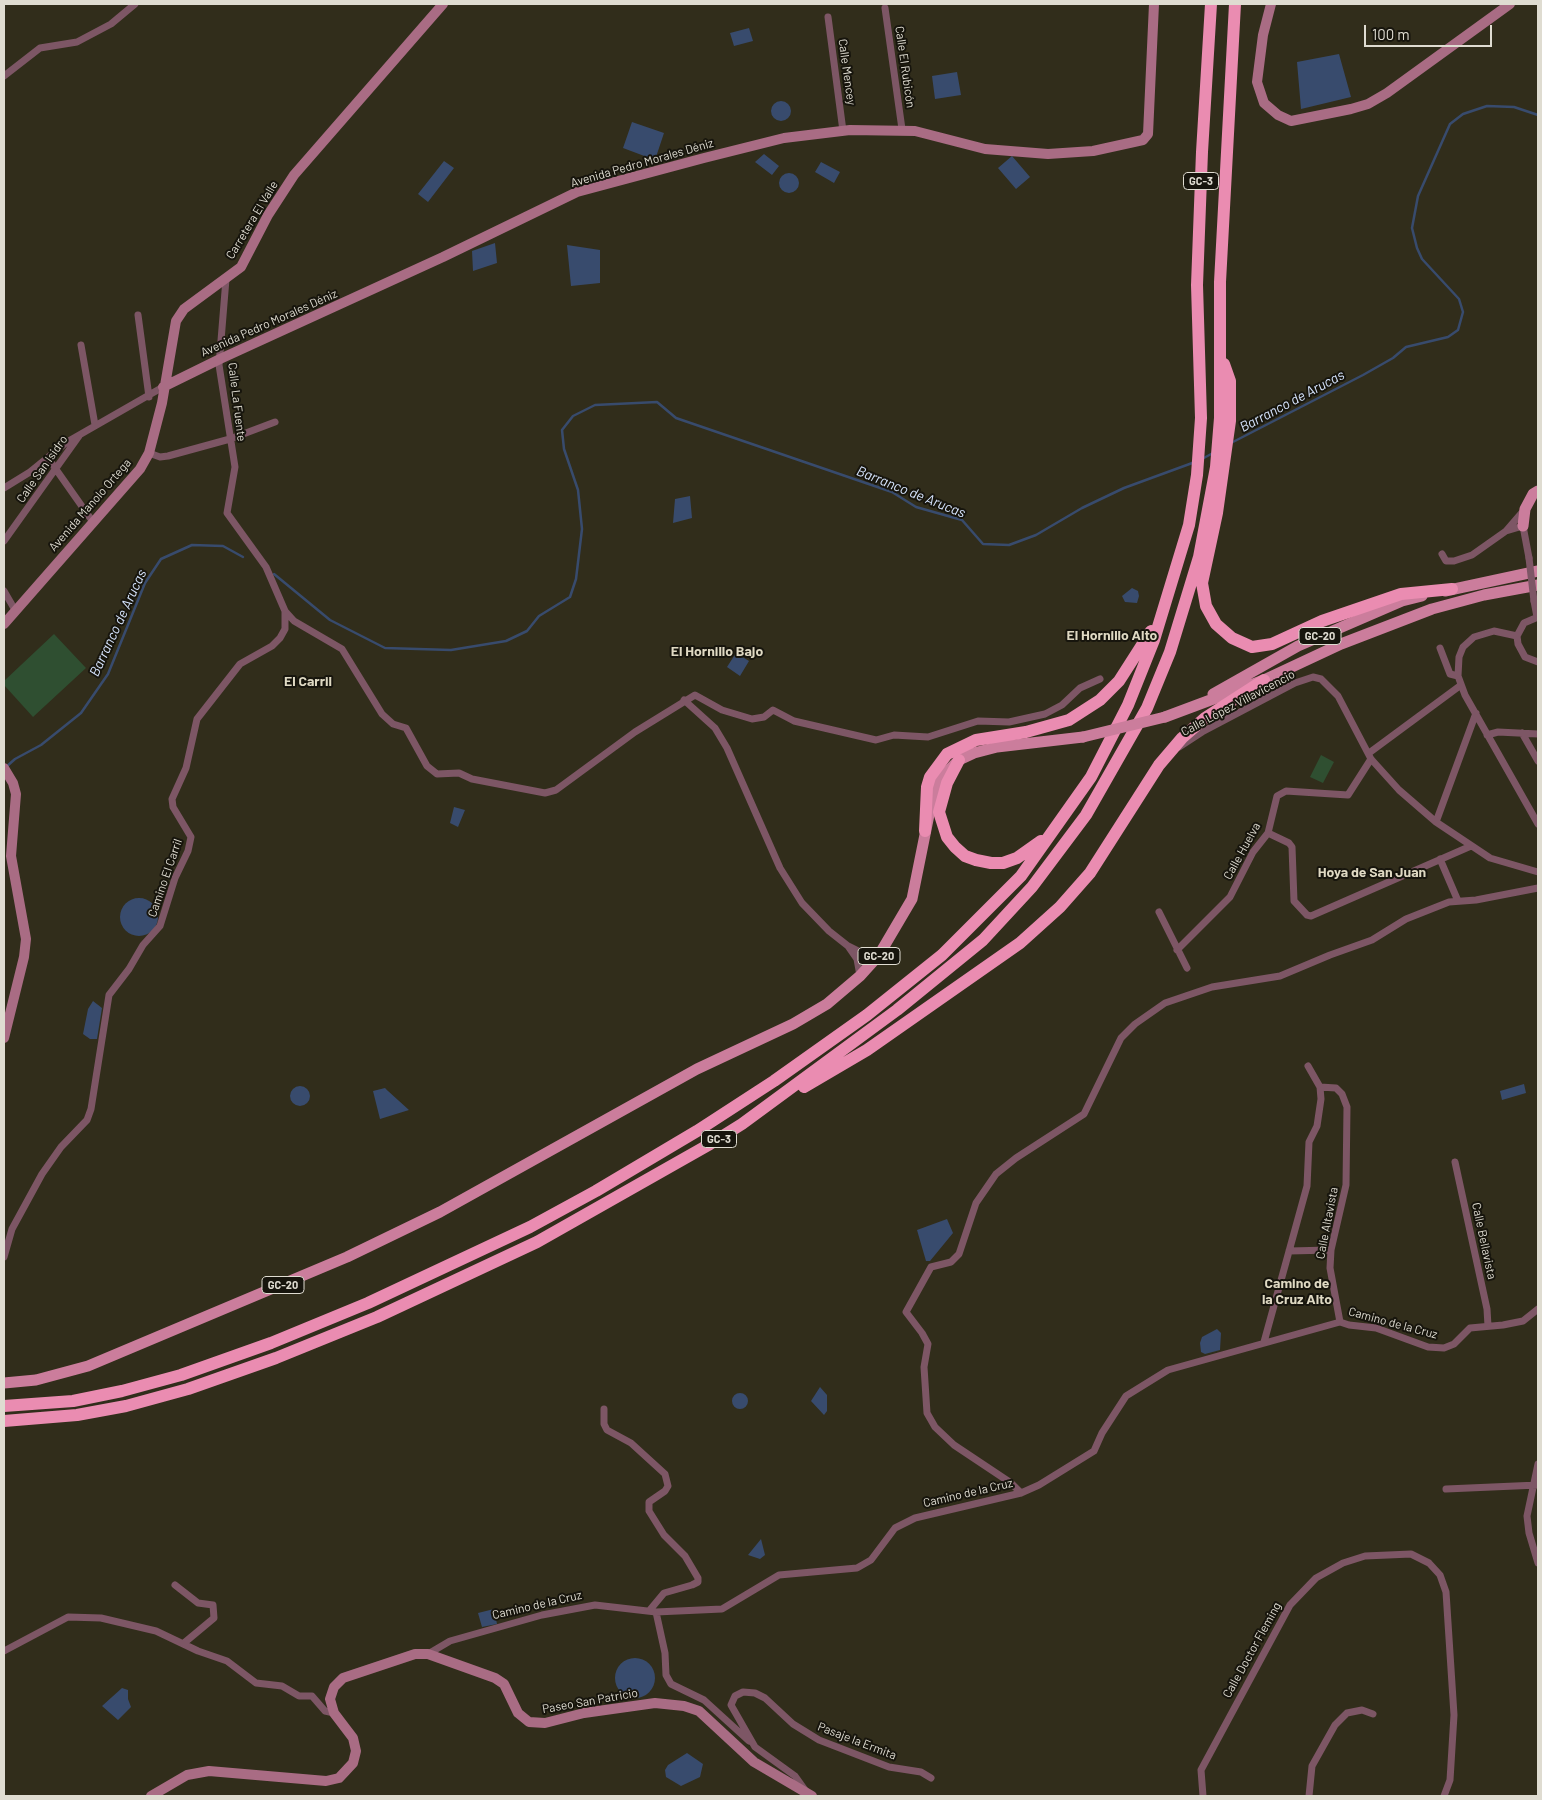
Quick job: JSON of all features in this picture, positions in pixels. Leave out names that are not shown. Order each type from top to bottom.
[{"type":"highway","name":"GC-3","points":[[4,1406],[73,1400],[122,1391],[181,1375],[272,1343],[368,1303],[530,1227],[596,1191],[697,1131],[875,1009],[942,955],[1021,876],[1091,777],[1128,704],[1163,612],[1189,525],[1197,474],[1200,418],[1197,285],[1202,152],[1211,4]]},
{"type":"highway","name":"GC-3","points":[[4,1421],[76,1415],[126,1406],[188,1389],[285,1355],[377,1318],[537,1242],[702,1149],[742,1124],[897,1010],[969,952],[983,940],[1032,888],[1086,815],[1147,708],[1170,652],[1204,556],[1216,467],[1222,356],[1220,282],[1235,4]]},
{"type":"highway","points":[[1204,556],[1202,583],[1206,606],[1216,624],[1232,638],[1252,647],[1272,644],[1322,621],[1401,594],[1452,589]]},
{"type":"highway","points":[[925,830],[927,787],[930,776],[947,754],[976,740],[1052,727],[1085,710],[1100,700],[1118,681],[1163,612]]},
{"type":"highway","points":[[742,1124],[867,1050],[1020,943],[1060,907],[1090,874],[1166,756],[1205,718],[1264,680]]},
{"type":"highway","points":[[959,760],[946,783],[940,812],[947,837],[965,856],[990,863],[1017,858],[1028,852],[1058,826]]},
{"type":"main road","points":[[1523,526],[1525,508],[1533,494],[1538,490]]},
{"type":"main road","name":"GC-20","points":[[1197,704],[1234,680],[1298,646],[1402,601],[1537,572]]},
{"type":"main road","name":"GC-20","points":[[4,1383],[36,1380],[88,1366],[347,1257],[440,1212],[697,1069],[793,1024],[827,1004],[860,976],[879,955],[912,899],[921,863],[925,830],[932,800],[941,778],[959,760],[997,747],[1083,737],[1165,717],[1264,680],[1341,644],[1432,609],[1484,595],[1538,585]]},
{"type":"street","points":[[4,76],[24,63],[40,48],[76,42],[111,24],[136,4]]},
{"type":"street","name":"Carretera El Valle","points":[[163,387],[176,321],[184,309],[241,267],[268,215],[294,175],[443,4]]},
{"type":"street","name":"Avenida Pedro Morales Déniz","points":[[163,387],[185,375],[443,258],[577,192],[784,138],[843,131],[902,129],[985,149],[1048,154],[1093,151],[1143,140],[1148,134],[1154,4]]},
{"type":"street","points":[[1271,4],[1263,35],[1257,82],[1264,103],[1278,115],[1291,121],[1368,104],[1510,4]]},
{"type":"street","name":"Calle El Rubicón","points":[[885,8],[902,129]]},
{"type":"street","name":"Calle Mencey","points":[[828,17],[843,131]]},
{"type":"street","name":"Calle La Fuente","points":[[226,279],[219,365],[235,467],[227,512],[266,567],[285,611]]},
{"type":"street","points":[[138,315],[149,397]]},
{"type":"street","points":[[81,345],[95,425]]},
{"type":"street","points":[[167,365],[176,373],[185,375]]},
{"type":"street","points":[[4,488],[95,425],[149,397],[163,387]]},
{"type":"street","name":"Avenida Manolo Ortega","points":[[4,624],[140,469],[149,453],[156,432],[163,387]]},
{"type":"street","points":[[149,453],[160,457],[230,439],[275,422]]},
{"type":"street","name":"Calle San Isidro","points":[[4,541],[81,434]]},
{"type":"street","points":[[48,458],[92,522]]},
{"type":"street","points":[[1442,554],[1446,561],[1454,561],[1472,555],[1506,531],[1525,508]]},
{"type":"street","points":[[1506,531],[1523,526],[1537,617],[1524,623],[1517,636],[1520,651],[1525,657],[1538,662]]},
{"type":"street","points":[[4,591],[16,610]]},
{"type":"street","points":[[285,611],[294,621],[342,649],[382,714],[393,724],[406,728],[427,766],[438,774],[459,773],[472,779],[545,793],[556,790],[635,732],[684,700],[695,695],[722,710],[752,719],[764,718],[774,710],[794,721],[876,740],[894,735],[928,737],[978,722],[1009,722],[1045,714],[1062,705],[1080,688],[1100,679]]},
{"type":"street","name":"Camino El Carril","points":[[4,1256],[12,1229],[42,1174],[61,1146],[87,1120],[91,1109],[109,995],[129,970],[143,945],[160,926],[175,878],[188,851],[191,837],[173,807],[172,799],[186,768],[197,719],[240,664],[272,646],[280,638],[285,629],[285,611]]},
{"type":"street","points":[[1517,636],[1494,632],[1474,637],[1464,647],[1459,657],[1458,676],[1487,735],[1538,824]]},
{"type":"street","points":[[1440,648],[1450,674],[1458,676]]},
{"type":"street","name":"Calle López Villavicencio","points":[[1166,756],[1202,732],[1295,683],[1313,677],[1321,679],[1338,696],[1370,756],[1399,790],[1436,822],[1490,858],[1538,872]]},
{"type":"street","points":[[1370,756],[1461,685]]},
{"type":"street","points":[[684,700],[715,728],[727,748],[788,882],[802,902],[829,932],[848,946],[857,959],[860,976]]},
{"type":"street","points":[[1436,822],[1476,713]]},
{"type":"street","points":[[1472,724],[1484,726]]},
{"type":"street","points":[[1487,735],[1498,732],[1538,734]]},
{"type":"street","points":[[1522,733],[1538,761]]},
{"type":"street","name":"Calle Huelva","points":[[1177,950],[1230,897],[1253,852],[1268,833],[1278,796],[1286,791],[1348,795],[1370,756]]},
{"type":"street","points":[[4,1038],[24,957],[26,939],[11,856],[16,794],[7,772]]},
{"type":"street","points":[[1268,833],[1289,843],[1292,847],[1294,901],[1311,916],[1471,846]]},
{"type":"street","points":[[1440,859],[1458,901]]},
{"type":"street","points":[[1021,1493],[1011,1483],[954,1445],[935,1426],[927,1412],[924,1367],[928,1344],[906,1312],[931,1268],[951,1262],[959,1254],[976,1203],[996,1174],[1016,1158],[1084,1114],[1120,1038],[1135,1024],[1165,1003],[1212,987],[1280,976],[1372,940],[1406,919],[1449,902],[1538,888]]},
{"type":"street","points":[[1159,912],[1187,968]]},
{"type":"street","points":[[848,946],[879,955]]},
{"type":"street","points":[[1264,1342],[1288,1251],[1308,1186],[1309,1142],[1317,1126],[1321,1099],[1320,1087],[1308,1066]]},
{"type":"street","name":"Calle Altavista","points":[[1320,1087],[1336,1088],[1342,1094],[1346,1107],[1346,1185],[1331,1250],[1330,1268],[1340,1322]]},
{"type":"street","name":"Calle Bellavista","points":[[1455,1162],[1487,1308],[1488,1326]]},
{"type":"street","points":[[1288,1251],[1331,1250]]},
{"type":"street","name":"Camino de la Cruz","points":[[334,1713],[330,1699],[334,1687],[343,1678],[415,1654],[428,1654],[450,1641],[542,1615],[595,1605],[652,1611],[722,1609],[779,1575],[857,1568],[871,1560],[895,1528],[915,1518],[1021,1493],[1039,1485],[1094,1451],[1102,1433],[1126,1396],[1168,1370],[1340,1322],[1349,1326],[1376,1328],[1428,1347],[1444,1348],[1454,1344],[1470,1328],[1523,1321],[1538,1309]]},
{"type":"street","points":[[604,1409],[604,1424],[607,1430],[631,1443],[664,1474],[668,1486],[665,1491],[649,1502],[649,1512],[664,1535],[686,1556],[698,1578],[698,1582],[692,1585],[664,1593],[652,1611],[665,1653],[666,1675],[671,1684],[704,1700],[754,1746]]},
{"type":"street","points":[[1538,1464],[1536,1485],[1527,1516],[1529,1533],[1538,1563]]},
{"type":"street","points":[[1446,1489],[1536,1485]]},
{"type":"street","name":"Calle Doctor Fleming","points":[[1202,1796],[1201,1770],[1290,1605],[1316,1578],[1343,1563],[1365,1556],[1411,1554],[1429,1563],[1440,1575],[1446,1592],[1454,1715],[1450,1780],[1444,1796]]},
{"type":"street","points":[[175,1585],[198,1603],[213,1605],[214,1618],[184,1643]]},
{"type":"street","points":[[4,1651],[68,1617],[101,1618],[156,1631],[227,1661],[256,1683],[282,1686],[299,1696],[312,1696],[325,1711],[334,1713],[353,1738],[356,1751],[353,1763],[339,1778],[326,1781],[209,1771],[188,1775],[151,1796]]},
{"type":"street","name":"Paseo San Patricio","points":[[428,1654],[499,1681],[510,1693],[518,1713],[529,1722],[545,1723],[584,1712],[655,1704],[684,1706],[699,1711],[754,1762],[809,1794]]},
{"type":"street","name":"Pasaje la Ermita","points":[[809,1794],[795,1776],[754,1746],[731,1705],[735,1696],[743,1692],[755,1693],[765,1698],[793,1724],[819,1740],[889,1767],[921,1772],[931,1778]]},
{"type":"street","points":[[1308,1796],[1312,1766],[1335,1725],[1348,1713],[1362,1710],[1373,1714]]},
{"type":"green space","points":[[54,634],[86,668],[33,717],[4,685],[4,681]]},
{"type":"green space","points":[[1321,755],[1334,762],[1323,783],[1310,777]]},
{"type":"water","points":[[749,28],[753,41],[734,46],[730,33]]},
{"type":"water","points":[[1339,54],[1351,97],[1301,109],[1297,62]]},
{"type":"water","points":[[957,72],[961,95],[935,99],[932,76]]},
{"type":"water","points":[[781,101],[788,104],[791,111],[788,118],[781,121],[774,118],[771,111],[774,104]]},
{"type":"water","points":[[632,122],[664,133],[655,160],[623,148]]},
{"type":"water","points":[[764,154],[779,166],[772,175],[755,162]]},
{"type":"water","points":[[1012,156],[1030,177],[1016,189],[998,168]]},
{"type":"water","points":[[444,161],[454,168],[428,202],[418,194]]},
{"type":"water","points":[[821,162],[840,172],[834,183],[815,172]]},
{"type":"water","points":[[789,173],[796,176],[799,183],[796,190],[789,193],[782,190],[779,183],[782,176]]},
{"type":"water","points":[[495,243],[497,263],[473,271],[472,251]]},
{"type":"water","points":[[567,245],[600,250],[600,283],[571,286]]},
{"type":"water","points":[[690,496],[692,518],[673,523],[675,499]]},
{"type":"water","points":[[1132,588],[1138,591],[1137,603],[1125,602],[1122,596]]},
{"type":"water","points":[[736,653],[749,661],[740,676],[727,667]]},
{"type":"water","points":[[454,807],[465,810],[458,827],[450,823]]},
{"type":"water","points":[[139,898],[152,904],[158,917],[152,930],[139,936],[126,930],[120,917],[126,904]]},
{"type":"water","points":[[93,1001],[102,1008],[97,1039],[90,1039],[83,1034],[88,1009]]},
{"type":"water","points":[[1524,1084],[1526,1093],[1502,1100],[1500,1091]]},
{"type":"water","points":[[300,1086],[307,1089],[310,1096],[307,1103],[300,1106],[293,1103],[290,1096],[293,1089]]},
{"type":"water","points":[[385,1088],[409,1110],[380,1119],[373,1091]]},
{"type":"water","points":[[947,1219],[953,1233],[930,1261],[926,1261],[917,1230]]},
{"type":"water","points":[[1217,1329],[1221,1333],[1220,1350],[1205,1354],[1201,1352],[1200,1343],[1202,1337]]},
{"type":"water","points":[[820,1387],[827,1395],[827,1411],[824,1415],[811,1401]]},
{"type":"water","points":[[740,1393],[746,1395],[748,1401],[746,1407],[740,1409],[734,1407],[732,1401],[734,1395]]},
{"type":"water","points":[[761,1539],[765,1555],[760,1559],[748,1555]]},
{"type":"water","points":[[494,1609],[497,1624],[482,1627],[478,1613]]},
{"type":"water","points":[[631,1658],[639,1658],[646,1661],[652,1667],[655,1678],[652,1689],[646,1695],[639,1698],[631,1698],[624,1695],[618,1689],[615,1682],[615,1674],[618,1667],[624,1661]]},
{"type":"water","points":[[122,1688],[128,1690],[128,1699],[131,1707],[118,1720],[102,1706]]},
{"type":"water","points":[[687,1753],[703,1764],[700,1777],[681,1786],[666,1777],[665,1770],[668,1765]]},
{"type":"waterway","name":"Barranco de Arucas","points":[[1231,443],[1363,375],[1393,358],[1406,347],[1448,337],[1458,330],[1463,312],[1459,299],[1422,259],[1417,248],[1412,228],[1418,196],[1450,124],[1463,114],[1487,106],[1514,107],[1538,115]]},
{"type":"waterway","name":"Barranco de Arucas","points":[[274,574],[330,620],[385,648],[451,650],[506,641],[527,631],[539,616],[570,597],[576,579],[582,529],[578,490],[564,449],[562,430],[573,416],[595,405],[657,402],[676,418],[892,492],[916,507],[962,520],[983,544],[1009,545],[1036,535],[1082,508],[1124,488],[1195,462]]},
{"type":"waterway","name":"Barranco de Arucas","points":[[1202,459],[1213,453]]},
{"type":"waterway","name":"Barranco de Arucas","points":[[6,767],[15,759],[41,745],[81,713],[108,674],[145,583],[161,559],[192,545],[223,546],[243,557]]},
{"type":"district","name":"El Hornillo Alto","points":[[1112,635]]},
{"type":"district","name":"El Hornillo Bajo","points":[[717,651]]},
{"type":"district","name":"El Carril","points":[[308,681]]},
{"type":"district","name":"Hoya de San Juan","points":[[1372,872]]},
{"type":"district","name":"Camino de la Cruz Alto","points":[[1297,1292]]}]
